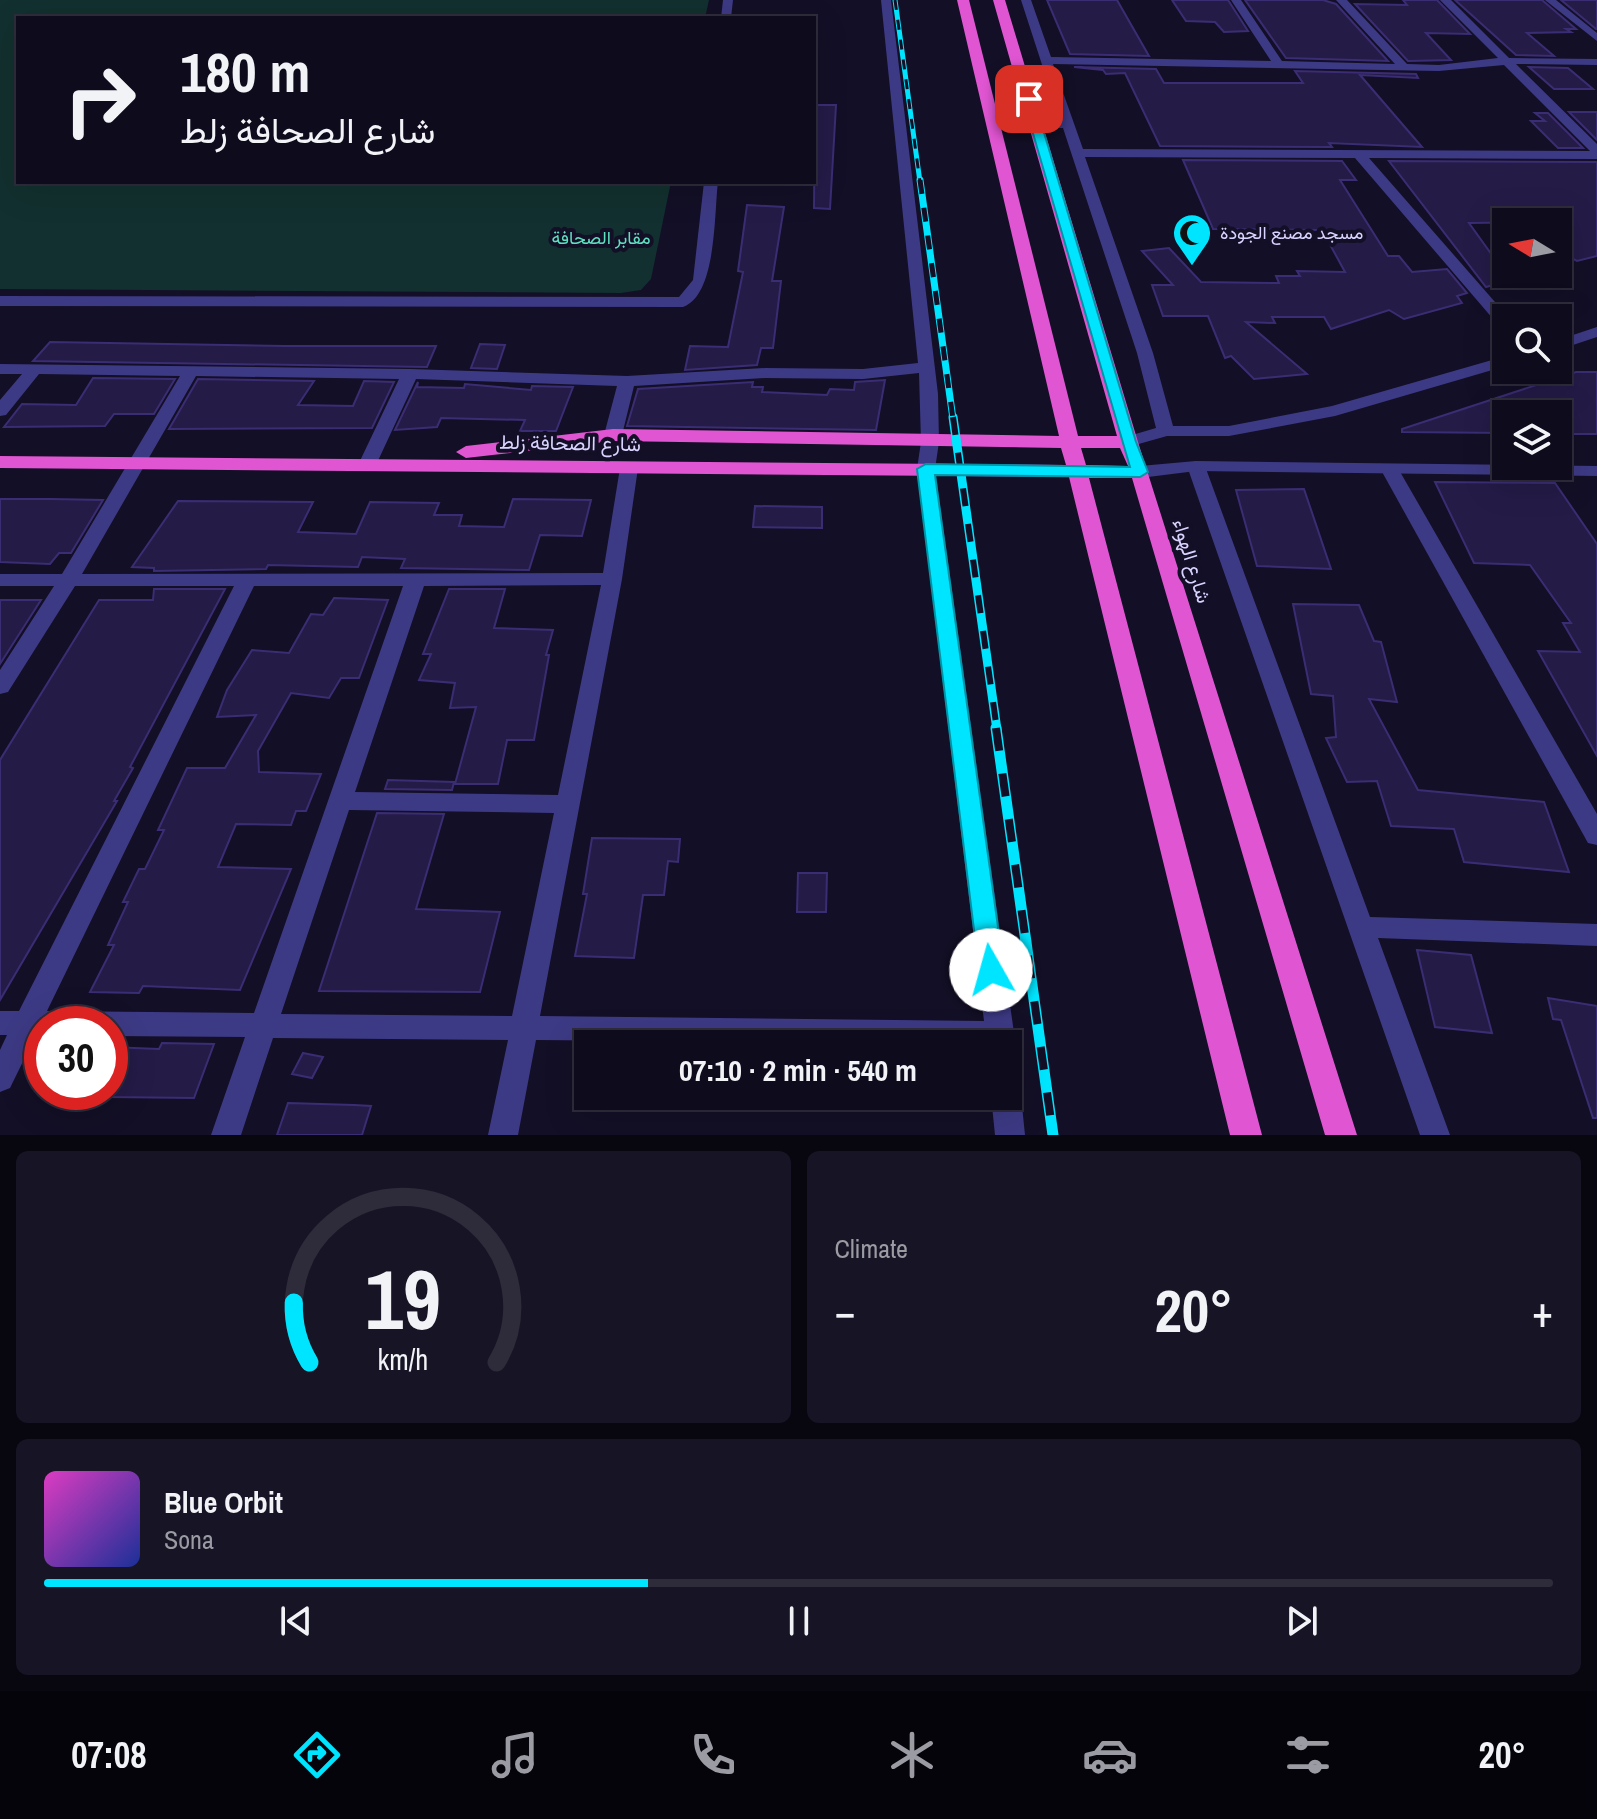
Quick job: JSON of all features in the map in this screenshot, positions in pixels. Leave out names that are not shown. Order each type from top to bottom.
[{"type":"highway","points":[[963,0],[1069,439],[1246,1135]]},
{"type":"highway","name":"شارع الهواء","points":[[999,0],[1128,442],[1140,472],[1341,1135]]},
{"type":"highway","name":"شارع الصحافة زلط","points":[[370,458],[484,452],[613,435],[930,442],[1069,439],[1128,442]]},
{"type":"highway","name":"شارع الصحافة زلط","points":[[0,450],[142,457]]},
{"type":"highway","name":"شارع الصحافة زلط","points":[[0,462],[142,457],[370,458],[629,468],[1140,472]]},
{"type":"street","points":[[886,0],[927,367],[930,442],[926,469],[999,1030]]},
{"type":"street","points":[[1026,0],[1145,353],[1166,431]]},
{"type":"street","points":[[1236,0],[1279,65]]},
{"type":"street","points":[[1341,0],[1403,66]]},
{"type":"street","points":[[1445,0],[1597,153]]},
{"type":"street","points":[[1550,0],[1597,38]]},
{"type":"street","points":[[1044,60],[1439,68],[1505,61],[1597,62]]},
{"type":"street","points":[[1036,124],[1067,124]]},
{"type":"street","points":[[1078,153],[1597,153]]},
{"type":"street","points":[[1359,154],[1492,308]]},
{"type":"street","points":[[0,301],[683,302],[700,281],[711,184]]},
{"type":"street","points":[[1572,340],[1597,332]]},
{"type":"street","points":[[1128,442],[1166,431],[1229,431],[1335,411],[1492,365]]},
{"type":"street","points":[[0,369],[410,374],[627,381],[765,373],[863,374],[927,367]]},
{"type":"street","points":[[0,411],[35,369]]},
{"type":"street","points":[[0,687],[68,581],[190,373]]},
{"type":"street","points":[[370,458],[410,374]]},
{"type":"street","points":[[613,435],[627,381]]},
{"type":"street","points":[[1140,472],[1196,466],[1596,472]]},
{"type":"street","points":[[1196,466],[1435,1135]]},
{"type":"street","points":[[503,1135],[612,579],[629,468]]},
{"type":"street","points":[[1390,470],[1597,836]]},
{"type":"street","points":[[0,580],[246,582],[612,579]]},
{"type":"street","points":[[226,1135],[415,581]]},
{"type":"street","points":[[0,1079],[14,1023],[246,582]]},
{"type":"street","points":[[338,801],[566,804]]},
{"type":"street","points":[[1360,927],[1597,935]]},
{"type":"street","points":[[128,1024],[619,1030]]},
{"type":"street","points":[[1007,1110],[1010,1135]]},
{"type":"green space","name":"مقابر الصحافة","points":[[0,0],[709,0],[705,16],[16,16],[16,184],[671,184],[651,279],[641,290],[621,293],[0,289]]},
{"type":"building","points":[[1047,0],[1117,0],[1149,56],[1070,54]]},
{"type":"building","points":[[1172,0],[1228,0],[1248,31],[1224,32],[1215,22],[1186,21]]},
{"type":"building","points":[[1245,0],[1323,0],[1336,4],[1388,61],[1286,58]]},
{"type":"building","points":[[1403,0],[1437,0],[1470,34],[1426,33],[1451,60],[1408,61],[1355,4],[1407,5]]},
{"type":"building","points":[[1455,0],[1542,0],[1576,29],[1566,29],[1571,32],[1527,33],[1554,56],[1516,55]]},
{"type":"building","points":[[1561,0],[1597,0],[1597,29],[1596,29]]},
{"type":"building","points":[[1074,67],[1156,69],[1164,83],[1303,83],[1295,71],[1416,74],[1418,78],[1360,75],[1422,147],[1329,143],[1332,147],[1160,146],[1125,73],[1106,74],[1103,70]]},
{"type":"building","points":[[1529,67],[1568,68],[1593,89],[1554,89]]},
{"type":"building","points":[[816,105],[836,105],[830,209],[814,208]]},
{"type":"building","points":[[1569,112],[1597,112],[1597,140]]},
{"type":"building","points":[[1535,113],[1548,113],[1583,148],[1558,148],[1531,121],[1545,121]]},
{"type":"building","points":[[1183,160],[1342,161],[1356,180],[1340,180],[1388,256],[1399,256],[1412,272],[1447,269],[1467,293],[1457,296],[1462,303],[1404,319],[1389,310],[1331,329],[1324,317],[1272,317],[1275,323],[1246,322],[1307,374],[1254,379],[1231,356],[1225,358],[1208,316],[1163,316],[1152,285],[1173,285],[1142,251],[1169,248],[1201,282],[1279,283],[1276,276],[1300,276],[1297,271],[1345,272],[1322,230],[1213,229]]},
{"type":"building","points":[[1389,161],[1597,162],[1597,256],[1577,261],[1572,258],[1572,208],[1492,208],[1492,223],[1469,223],[1492,255],[1492,285],[1486,287]]},
{"type":"building","points":[[747,205],[784,207],[772,281],[781,281],[773,348],[761,348],[757,365],[685,370],[690,346],[728,347],[743,272],[738,271]]},
{"type":"building","points":[[50,342],[436,346],[427,367],[33,361]]},
{"type":"building","points":[[480,344],[505,345],[497,369],[471,368]]},
{"type":"building","points":[[1597,372],[1597,434],[1572,434],[1572,400],[1492,400],[1492,433],[1402,432],[1402,429],[1539,384],[1572,384],[1572,373]]},
{"type":"building","points":[[93,378],[175,379],[154,414],[114,414],[105,426],[4,427],[22,404],[76,405]]},
{"type":"building","points":[[198,379],[314,381],[298,405],[353,406],[364,381],[394,382],[372,428],[169,429]]},
{"type":"building","points":[[885,380],[876,430],[627,426],[638,389],[753,382],[752,387],[763,387],[762,392],[827,395],[830,389],[854,390],[855,382]]},
{"type":"building","points":[[418,382],[417,387],[464,388],[465,384],[531,390],[532,386],[573,387],[556,431],[520,431],[525,420],[441,418],[437,427],[395,430]]},
{"type":"building","points":[[1435,482],[1555,483],[1597,544],[1597,756],[1538,651],[1580,652],[1563,623],[1571,623],[1530,565],[1474,563]]},
{"type":"building","points":[[1304,489],[1331,569],[1257,566],[1236,490]]},
{"type":"building","points":[[0,499],[103,500],[71,553],[59,553],[50,564],[0,562]]},
{"type":"building","points":[[513,499],[591,500],[582,536],[540,535],[529,570],[401,568],[405,559],[362,557],[358,567],[268,565],[266,569],[154,571],[154,568],[132,567],[178,501],[313,502],[298,532],[356,534],[370,502],[439,503],[434,515],[462,515],[459,526],[504,527]]},
{"type":"building","points":[[755,506],[822,507],[822,528],[753,527]]},
{"type":"building","points":[[154,589],[225,589],[130,767],[133,768],[114,801],[117,801],[0,1000],[0,760],[99,600],[153,600]]},
{"type":"building","points":[[449,589],[505,589],[494,628],[553,630],[546,655],[549,655],[534,740],[507,740],[498,784],[455,784],[476,707],[450,708],[455,683],[419,680],[431,654],[423,654]]},
{"type":"building","points":[[334,598],[388,600],[359,678],[341,678],[329,698],[291,693],[258,751],[259,772],[321,774],[306,811],[296,811],[291,825],[236,824],[218,867],[291,869],[240,990],[143,986],[139,993],[90,992],[114,945],[108,945],[128,902],[123,902],[139,869],[145,869],[164,830],[158,830],[187,768],[225,768],[256,715],[217,717],[227,690],[252,650],[289,653],[311,614],[323,615]]},
{"type":"building","points":[[0,600],[41,600],[0,664]]},
{"type":"building","points":[[1293,604],[1359,605],[1374,641],[1381,642],[1397,702],[1369,699],[1418,790],[1544,802],[1569,872],[1464,862],[1454,829],[1391,826],[1377,781],[1347,782],[1326,738],[1336,737],[1333,696],[1311,694]]},
{"type":"building","points":[[388,780],[454,782],[452,790],[385,789]]},
{"type":"building","points":[[377,813],[444,814],[416,909],[500,912],[480,992],[319,991]]},
{"type":"building","points":[[592,838],[680,839],[678,862],[668,861],[664,895],[643,895],[634,958],[575,956],[587,894],[583,894]]},
{"type":"building","points":[[798,873],[827,873],[826,912],[797,912]]},
{"type":"building","points":[[1417,950],[1471,955],[1492,1033],[1435,1027]]},
{"type":"building","points":[[1548,998],[1597,1006],[1597,1118],[1593,1118],[1561,1020],[1553,1019]]},
{"type":"building","points":[[162,1043],[214,1044],[194,1098],[128,1097],[128,1048],[159,1049]]},
{"type":"building","points":[[303,1053],[323,1057],[312,1078],[292,1074]]},
{"type":"building","points":[[288,1103],[371,1106],[362,1135],[277,1135]]},
{"type":"railway","points":[[895,0],[920,182]]},
{"type":"railway","points":[[920,180],[953,419]]},
{"type":"railway","points":[[953,417],[997,730]]},
{"type":"railway","points":[[996,728],[1053,1135]]},
{"type":"place","name":"مسجد مصنع الجودة","points":[[1192,267]]},
{"type":"route","points":[[991,970],[926,469],[1140,472],[1128,442],[1029,99]]}]
